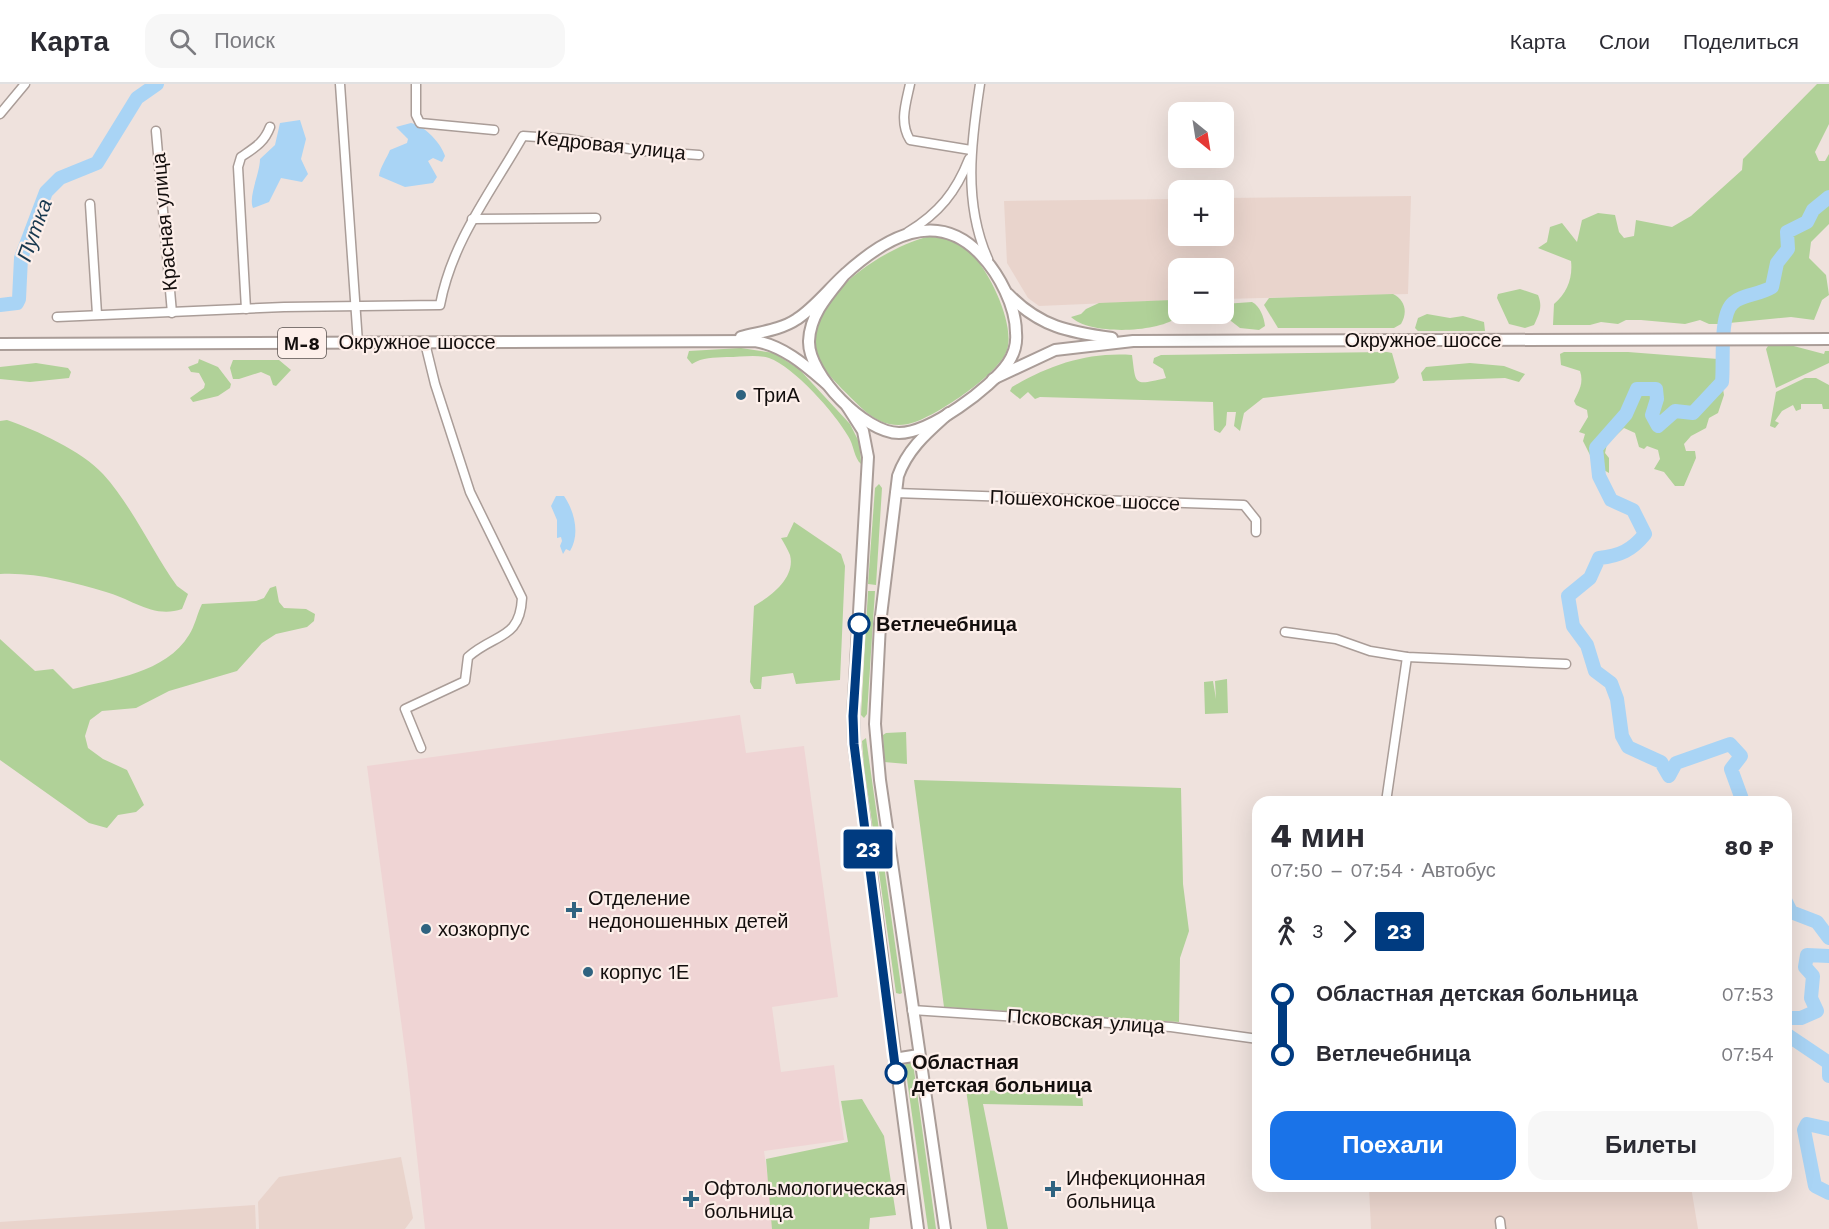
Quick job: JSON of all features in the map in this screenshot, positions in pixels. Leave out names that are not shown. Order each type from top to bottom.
[{"type":"main road","name":"Окружное шоссе","points":[[727,340],[781,327],[796,320],[845,274],[874,251],[900,237],[930,230],[952,233],[969,243],[990,265],[1004,290],[1014,320],[1017,337],[1008,362],[993,380]]},
{"type":"main road","name":"Окружное шоссе","points":[[827,384],[812,360],[810,334],[817,312],[845,274]]},
{"type":"main road","name":"Окружное шоссе","points":[[1004,290],[1031,315],[1047,324],[1079,333],[1133,341]]},
{"type":"main road","name":"Окружное шоссе","points":[[0,344],[755,341],[773,345],[801,362],[847,405],[879,428],[897,433],[923,427],[949,413],[993,380],[1055,350],[1133,341],[1829,339]]},
{"type":"main road","points":[[847,405],[863,431],[868,457],[853,726],[894,1059],[918,1229]]},
{"type":"main road","points":[[945,1229],[912,1010],[875,740],[875,724],[883,587],[894,492],[909,452],[949,413]]},
{"type":"main road","points":[[853,726],[875,724]]},
{"type":"main road","points":[[894,1059],[919,1055]]},
{"type":"street","points":[[0,114],[25,84]]},
{"type":"street","points":[[340,84],[358,343]]},
{"type":"street","points":[[416,84],[417,120],[425,125],[494,130]]},
{"type":"street","points":[[910,84],[903,115],[905,132],[910,140],[971,153]]},
{"type":"street","points":[[980,84],[971,153],[975,222],[990,265]]},
{"type":"street","points":[[246,309],[238,167],[241,157],[258,147],[270,127]]},
{"type":"street","name":"Красная улица","points":[[156,131],[172,313]]},
{"type":"street","name":"Кедровая улица","points":[[472,219],[523,136],[567,139],[646,151],[699,154]]},
{"type":"street","points":[[900,237],[941,208],[960,182],[971,153]]},
{"type":"street","points":[[90,204],[97,314]]},
{"type":"street","points":[[57,317],[246,309],[440,305],[449,267],[472,219],[596,218]]},
{"type":"street","points":[[421,748],[405,709],[465,681],[468,657],[482,644],[512,631],[521,614],[522,598],[470,492],[435,384],[425,343]]},
{"type":"street","name":"Пошехонское шоссе","points":[[894,492],[1244,505],[1256,520],[1256,532]]},
{"type":"street","points":[[1285,632],[1336,639],[1370,651],[1407,657],[1566,664]]},
{"type":"street","points":[[1387,796],[1407,657]]},
{"type":"street","name":"Псковская улица","points":[[912,1010],[1171,1028],[1252,1038]]},
{"type":"shaded area","points":[[1411,196],[1408,294],[1234,299],[1234,258],[1168,258],[1168,300],[1039,306],[1028,298],[1007,263],[1004,201],[1168,199],[1168,246],[1234,246],[1234,198]]},
{"type":"shaded area","points":[[740,715],[746,753],[804,746],[838,997],[772,1007],[781,1072],[834,1065],[844,1140],[764,1151],[775,1229],[425,1229],[407,1066],[367,766]]},
{"type":"shaded area","points":[[401,1157],[413,1218],[405,1229],[259,1229],[258,1202],[279,1177]]},
{"type":"shaded area","points":[[1369,1192],[1692,1192],[1698,1229],[1371,1229]]},
{"type":"shaded area","points":[[255,1205],[256,1229],[0,1229],[0,1222]]},
{"type":"green space","points":[[1817,84],[1829,84],[1829,124],[1815,152],[1819,161],[1825,161],[1829,154],[1829,224],[1811,242],[1809,258],[1826,275],[1829,295],[1822,300],[1814,320],[1791,317],[1719,324],[1709,324],[1700,320],[1685,324],[1626,320],[1618,324],[1601,322],[1590,325],[1553,325],[1554,304],[1568,285],[1571,261],[1538,248],[1547,242],[1550,227],[1562,223],[1577,242],[1582,220],[1598,213],[1615,215],[1619,232],[1624,238],[1634,236],[1636,220],[1672,227],[1691,216],[1742,170],[1743,159]]},
{"type":"green space","points":[[927,237],[945,238],[962,245],[980,264],[1003,309],[1009,338],[1007,350],[993,370],[953,402],[915,422],[902,425],[889,424],[865,411],[827,372],[816,352],[816,332],[822,313],[851,278],[890,252]]},
{"type":"green space","points":[[1520,289],[1538,295],[1540,303],[1539,314],[1534,325],[1525,328],[1509,324],[1497,298],[1498,294]]},
{"type":"green space","points":[[1393,294],[1403,303],[1405,311],[1401,324],[1394,328],[1278,328],[1264,305],[1269,298]]},
{"type":"green space","points":[[1168,300],[1168,322],[1154,327],[1123,330],[1092,327],[1071,317],[1099,303]]},
{"type":"green space","points":[[1252,302],[1255,304],[1264,319],[1265,326],[1259,330],[1240,328],[1234,323],[1234,303]]},
{"type":"green space","points":[[1427,314],[1450,318],[1463,316],[1484,322],[1485,331],[1418,331],[1415,328],[1418,318]]},
{"type":"green space","points":[[1786,344],[1824,354],[1825,351],[1829,351],[1829,363],[1776,388],[1766,349],[1768,346]]},
{"type":"green space","points":[[741,348],[774,353],[799,369],[850,424],[860,444],[861,464],[850,440],[834,415],[802,381],[779,363],[759,356],[708,358],[692,364],[687,358],[689,351]]},
{"type":"green space","points":[[1564,352],[1628,352],[1718,359],[1724,395],[1718,413],[1709,418],[1706,428],[1691,436],[1684,444],[1686,451],[1695,451],[1696,458],[1684,486],[1675,486],[1664,472],[1654,469],[1660,459],[1658,450],[1647,446],[1644,449],[1639,447],[1635,433],[1624,428],[1607,444],[1605,453],[1609,458],[1609,473],[1595,465],[1583,441],[1585,434],[1579,432],[1588,417],[1587,410],[1576,405],[1574,401],[1581,383],[1580,371],[1561,365],[1560,354]]},
{"type":"green space","points":[[1392,353],[1399,378],[1394,383],[1263,398],[1244,413],[1240,431],[1234,426],[1236,412],[1227,412],[1226,425],[1220,433],[1214,430],[1213,402],[1040,397],[1035,399],[1028,392],[1020,399],[1010,391],[1012,387],[1026,379],[1055,366],[1100,356],[1132,355],[1136,378],[1138,381],[1147,382],[1166,378],[1163,369],[1153,363],[1154,358],[1161,355]]},
{"type":"green space","points":[[199,359],[218,367],[231,384],[230,388],[218,396],[193,402],[190,398],[204,388],[205,384],[199,373],[191,372],[188,367],[198,363]]},
{"type":"green space","points":[[233,360],[279,360],[291,370],[276,386],[273,385],[270,376],[261,372],[233,379],[230,368]]},
{"type":"green space","points":[[36,363],[68,368],[71,372],[69,378],[30,382],[0,379],[0,367]]},
{"type":"green space","points":[[1470,363],[1504,366],[1525,374],[1519,382],[1505,378],[1423,381],[1421,373],[1426,367]]},
{"type":"green space","points":[[1805,378],[1816,378],[1829,385],[1829,409],[1823,409],[1822,404],[1801,404],[1801,409],[1796,411],[1793,405],[1782,411],[1775,421],[1779,423],[1775,428],[1770,426],[1776,392]]},
{"type":"green space","points":[[7,420],[45,435],[71,449],[103,474],[133,514],[177,586],[188,594],[182,609],[162,612],[143,607],[116,595],[67,581],[40,576],[0,574],[0,421]]},
{"type":"green space","points":[[879,484],[882,488],[876,585],[868,584],[875,488]]},
{"type":"green space","points":[[794,522],[841,554],[845,566],[840,680],[796,684],[793,673],[762,677],[761,689],[754,689],[750,682],[754,606],[780,586],[789,571],[790,555],[781,538],[787,537]]},
{"type":"green space","points":[[276,586],[279,602],[284,608],[306,609],[315,614],[314,621],[307,627],[276,634],[262,643],[237,671],[169,691],[136,708],[102,711],[90,720],[85,736],[88,748],[103,759],[127,770],[144,805],[136,812],[118,815],[107,828],[89,823],[0,760],[0,639],[35,671],[53,669],[73,689],[121,678],[167,658],[189,635],[202,604],[256,601],[264,598],[270,588]]},
{"type":"green space","points":[[868,591],[875,591],[867,714],[864,718],[861,715]]},
{"type":"green space","points":[[1227,679],[1228,713],[1205,714],[1204,682],[1213,681],[1216,699],[1215,681]]},
{"type":"green space","points":[[906,732],[907,764],[884,762],[883,735]]},
{"type":"green space","points":[[866,738],[902,993],[900,994],[896,993],[864,766],[862,741]]},
{"type":"green space","points":[[914,780],[1181,788],[1183,884],[1189,931],[1180,958],[1179,1022],[944,1007]]},
{"type":"green space","points":[[911,1060],[936,1229],[928,1229],[905,1065]]},
{"type":"green space","points":[[966,1090],[1082,1093],[1083,1106],[983,1104],[1008,1229],[987,1229]]},
{"type":"green space","points":[[862,1099],[884,1136],[896,1215],[870,1218],[869,1229],[772,1229],[766,1159],[848,1142],[841,1101]]},
{"type":"water","points":[[300,120],[306,139],[301,159],[308,174],[302,182],[281,178],[269,202],[253,208],[252,198],[260,159],[275,145],[280,123]]},
{"type":"water","points":[[411,123],[432,136],[445,156],[442,162],[433,158],[428,161],[437,177],[433,183],[405,187],[379,176],[390,150],[407,143],[408,139],[396,127]]},
{"type":"water","points":[[556,496],[564,496],[575,524],[573,545],[570,551],[566,549],[563,554],[560,546],[561,537],[557,538],[557,520],[551,506]]},
{"type":"waterway","name":"Путка","points":[[0,305],[17,303],[19,299],[21,258],[46,192],[60,178],[97,163],[137,98],[157,84]]},
{"type":"waterway","points":[[1741,796],[1731,769],[1741,756],[1730,744],[1676,763],[1669,776],[1661,762],[1628,747],[1622,736],[1617,699],[1611,683],[1595,671],[1587,645],[1573,626],[1568,596],[1590,578],[1599,558],[1625,551],[1645,534],[1633,510],[1611,500],[1599,476],[1596,448],[1626,414],[1637,389],[1656,389],[1657,399],[1652,415],[1658,426],[1675,411],[1693,413],[1722,382],[1724,328],[1729,309],[1736,300],[1772,287],[1777,263],[1788,249],[1787,232],[1807,222],[1813,210],[1829,197]]},
{"type":"waterway","points":[[1792,912],[1817,922],[1829,938]]},
{"type":"waterway","points":[[1792,1018],[1801,1018],[1817,1011],[1811,998],[1813,976],[1805,967],[1807,955],[1829,956]]},
{"type":"waterway","points":[[1792,1038],[1829,1063],[1829,1076]]},
{"type":"waterway","points":[[1829,1129],[1807,1124],[1804,1130],[1815,1186],[1829,1193]]},
{"type":"bus line","name":"23","points":[[859,624],[853,716],[854,744],[896,1073]]},
{"type":"place","name":"ТриА","points":[[741,395]]},
{"type":"place","name":"Ветлечебница","points":[[859,624]]},
{"type":"place","name":"Отделение недоношенных детей","points":[[574,910]]},
{"type":"place","name":"хозкорпус","points":[[426,929]]},
{"type":"place","name":"корпус 1Е","points":[[588,972]]},
{"type":"place","name":"Областная детская больница","points":[[896,1073]]},
{"type":"place","name":"Инфекционная больница","points":[[1053,1189]]},
{"type":"place","name":"Офтольмологическая больница","points":[[691,1199]]}]
